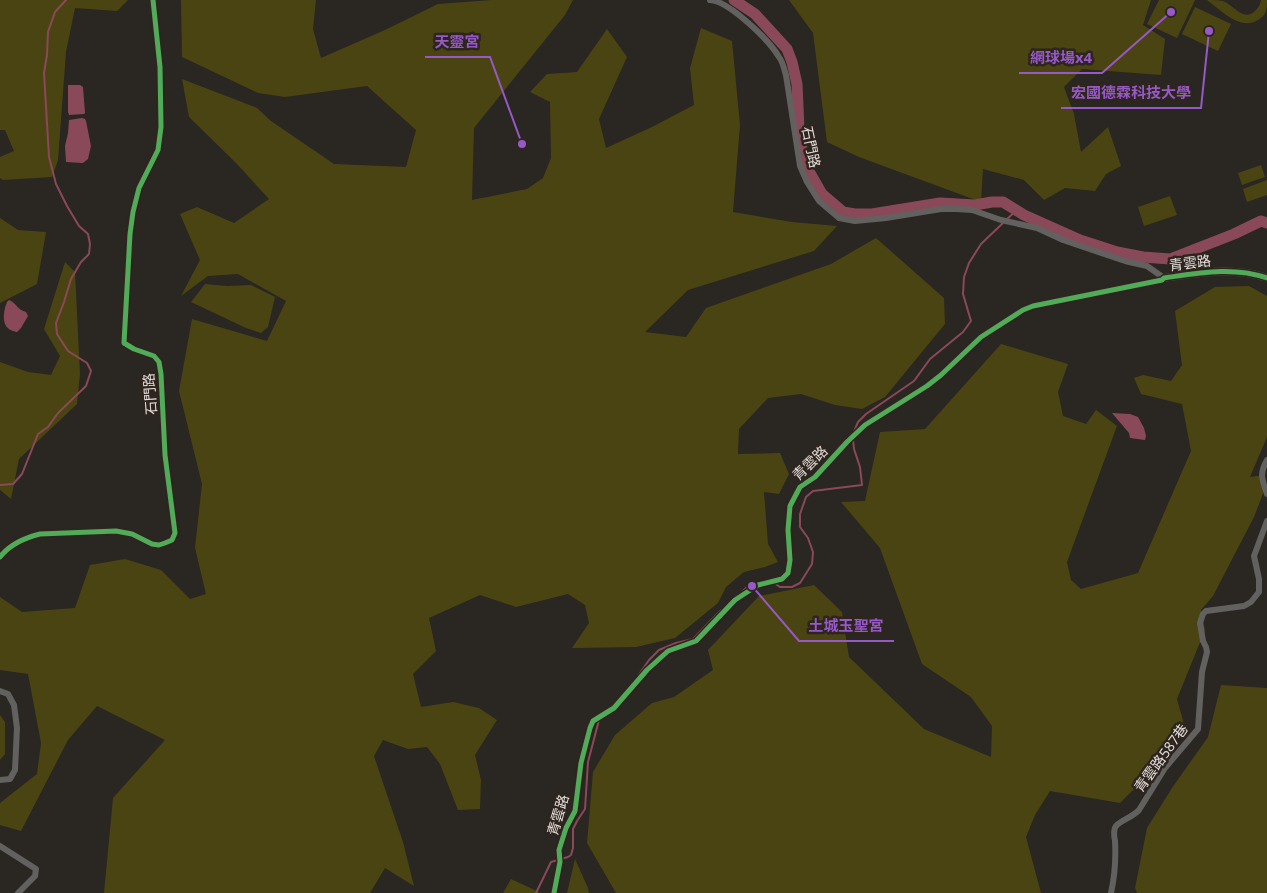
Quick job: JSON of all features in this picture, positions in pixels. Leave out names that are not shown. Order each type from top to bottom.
[{"type":"street","name":"石門路","points":[[0,557],[5,550],[16,543],[40,534],[116,531],[132,534],[152,544],[159,545],[172,540],[175,533],[165,455],[161,374],[158,362],[154,356],[134,349],[124,343],[133,212],[139,188],[158,150],[161,127],[160,68],[153,0]]},
{"type":"street","name":"石門路","points":[[710,0],[723,5],[752,26],[779,55],[786,75],[800,166],[819,201],[839,218],[855,221],[941,209],[957,208],[972,210],[1001,220],[1037,228],[1063,240],[1125,261],[1147,266],[1164,278]]},
{"type":"street","name":"青雲路","points":[[554,893],[560,862],[559,850],[574,810],[581,764],[593,721],[614,708],[647,670],[668,650],[696,641],[735,600],[758,585],[782,579],[788,573],[790,560],[788,530],[790,506],[800,487],[815,477],[865,425],[927,386],[980,337],[1023,310],[1033,306],[1162,280],[1164,278],[1209,272],[1228,270],[1267,278]]},
{"type":"street","points":[[1267,460],[1262,468],[1262,476],[1267,494]]},
{"type":"street","name":"青雲路587巷","points":[[1112,893],[1115,874],[1114,831],[1116,826],[1139,810],[1165,768],[1198,729],[1202,672],[1207,652],[1200,623],[1203,614],[1244,606],[1251,602],[1259,592],[1259,579],[1254,556],[1267,521]]},
{"type":"street","points":[[0,691],[8,694],[14,705],[17,728],[16,770],[10,779],[0,780]]},
{"type":"street","points":[[0,846],[36,869],[35,876],[18,893]]},
{"type":"shaded area","points":[[0,0],[128,0],[117,11],[75,8],[66,52],[58,160],[52,177],[3,180],[0,178],[0,157],[14,151],[5,130],[0,130]]},
{"type":"shaded area","points":[[181,0],[316,0],[313,29],[321,58],[438,4],[492,0],[573,0],[565,15],[474,128],[472,200],[527,189],[543,178],[551,158],[550,102],[530,92],[547,74],[577,72],[607,29],[627,57],[599,119],[606,148],[694,105],[690,68],[701,28],[732,41],[740,125],[733,212],[792,222],[837,226],[814,251],[688,290],[645,332],[686,337],[706,308],[831,264],[876,238],[944,298],[945,324],[885,397],[862,409],[835,405],[801,394],[768,398],[739,429],[738,454],[780,453],[789,474],[779,494],[764,492],[768,544],[778,562],[744,572],[726,587],[718,603],[675,638],[636,647],[572,648],[589,623],[585,605],[568,594],[516,607],[480,595],[429,618],[436,651],[413,674],[421,707],[453,702],[479,708],[497,720],[475,755],[481,780],[480,809],[458,810],[440,764],[427,747],[408,749],[383,740],[374,756],[403,842],[414,886],[385,868],[370,893],[104,893],[113,798],[165,740],[97,706],[68,740],[21,831],[0,825],[0,803],[37,774],[41,743],[28,674],[0,670],[0,597],[22,612],[75,608],[90,565],[125,559],[161,570],[190,599],[206,594],[195,548],[202,484],[179,391],[192,319],[267,341],[286,301],[238,274],[208,276],[181,296],[200,260],[180,214],[197,207],[234,223],[269,199],[236,163],[189,117],[182,79],[257,108],[271,121],[334,164],[406,167],[416,130],[367,86],[285,97],[258,93],[182,57]]},
{"type":"shaded area","points":[[789,0],[1151,0],[1143,25],[1165,39],[1161,75],[1082,69],[1064,87],[1074,114],[1081,152],[1108,127],[1121,166],[1106,174],[1095,191],[1065,188],[1044,200],[1024,180],[983,169],[981,202],[859,157],[827,142],[813,33]]},
{"type":"shaded area","points":[[1159,0],[1195,0],[1177,38],[1147,24]]},
{"type":"shaded area","points":[[1207,0],[1223,1],[1246,15],[1255,11],[1261,0],[1267,0],[1267,9],[1265,14],[1258,20],[1245,23],[1231,18]]},
{"type":"shaded area","points":[[1195,7],[1231,24],[1218,51],[1182,34]]},
{"type":"shaded area","points":[[68,85],[80,85],[83,87],[84,114],[69,115]]},
{"type":"shaded area","points":[[82,118],[86,121],[91,146],[88,159],[83,163],[66,162],[65,146],[69,120]]},
{"type":"shaded area","points":[[1261,165],[1265,177],[1242,185],[1238,173]]},
{"type":"shaded area","points":[[1267,180],[1267,195],[1247,202],[1243,189]]},
{"type":"shaded area","points":[[1170,196],[1177,215],[1144,226],[1138,207]]},
{"type":"shaded area","points":[[0,218],[18,230],[46,232],[37,284],[0,303]]},
{"type":"shaded area","points":[[65,262],[75,272],[80,374],[77,404],[19,459],[11,499],[0,490],[0,362],[28,372],[51,375],[60,356],[44,329]]},
{"type":"shaded area","points":[[205,284],[227,286],[251,285],[275,297],[268,327],[261,333],[246,328],[191,302]]},
{"type":"shaded area","points":[[1249,286],[1267,296],[1267,437],[1250,477],[1265,475],[1264,491],[1254,517],[1213,596],[1201,610],[1205,630],[1177,699],[1185,728],[1153,770],[1120,803],[1050,791],[1035,815],[1026,837],[1041,893],[616,893],[587,843],[593,772],[615,735],[652,703],[674,697],[713,670],[708,650],[759,596],[814,585],[842,612],[849,657],[924,729],[991,757],[992,726],[971,697],[922,664],[880,548],[841,502],[865,501],[880,432],[925,429],[1001,344],[1068,364],[1058,392],[1063,416],[1086,424],[1096,410],[1117,426],[1067,562],[1071,580],[1081,589],[1138,573],[1191,451],[1182,404],[1141,394],[1134,378],[1143,375],[1171,381],[1182,365],[1175,311],[1215,287]]},
{"type":"shaded area","points":[[9,300],[26,312],[28,316],[17,332],[9,329],[4,320],[4,312]]},
{"type":"shaded area","points":[[1112,413],[1130,414],[1138,417],[1144,428],[1145,440],[1130,438],[1129,433]]},
{"type":"shaded area","points":[[1221,685],[1267,688],[1267,893],[1137,893],[1135,888],[1147,828],[1172,788],[1208,737]]},
{"type":"shaded area","points":[[0,715],[5,722],[5,754],[0,760]]},
{"type":"shaded area","points":[[575,859],[588,888],[589,893],[567,893]]},
{"type":"shaded area","points":[[511,879],[539,892],[539,893],[503,893]]},
{"type":"waterway","points":[[0,485],[13,484],[22,474],[38,434],[48,427],[58,413],[86,386],[91,371],[87,363],[68,351],[57,334],[56,323],[71,279],[81,262],[89,254],[90,244],[88,234],[79,226],[56,184],[49,157],[44,73],[48,32],[55,12],[66,0]]},
{"type":"waterway","points":[[734,0],[755,14],[787,49],[797,84],[802,149],[810,173],[822,194],[843,212],[872,214],[940,203],[975,205],[1003,202],[1024,215],[1080,240],[1117,252],[1143,257],[1170,259],[1234,234],[1261,221],[1267,223]]},
{"type":"waterway","points":[[1007,219],[1017,210]]},
{"type":"waterway","points":[[853,434],[858,422],[866,414],[914,381],[930,359],[963,332],[971,321],[963,294],[964,277],[969,263],[981,244],[1004,222]]},
{"type":"waterway","points":[[774,583],[780,587],[792,587],[800,583],[812,564],[813,552],[808,538],[800,527],[800,514],[806,497],[813,491],[862,485],[853,439]]},
{"type":"waterway","points":[[742,592],[748,586],[754,584]]},
{"type":"waterway","points":[[638,676],[659,650],[693,639],[721,610]]},
{"type":"waterway","points":[[536,893],[551,862],[571,855],[573,829],[585,809],[588,762],[599,720]]},
{"type":"cycle path","points":[[0,557],[8,548],[18,542],[40,534],[116,531],[132,534],[152,544],[159,545],[172,540],[175,533],[165,455],[159,362],[154,356],[134,349],[124,343],[133,212],[139,188],[158,150],[161,127],[160,67],[153,0]]},
{"type":"cycle path","points":[[554,893],[560,862],[559,850],[566,828],[575,811],[581,763],[593,721],[614,708],[647,670],[668,651],[696,641],[735,600],[758,585],[782,579],[788,573],[790,560],[788,530],[790,506],[800,487],[815,477],[865,425],[927,386],[981,337],[1023,310],[1033,306],[1162,280],[1164,278],[1203,273],[1241,272],[1267,278]]},
{"type":"place","name":"網球場x4","points":[[1171,12]]},
{"type":"place","name":"宏國德霖科技大學","points":[[1209,31]]},
{"type":"place","name":"天靈宮","points":[[522,144]]},
{"type":"place","name":"土城玉聖宮","points":[[752,586]]}]
